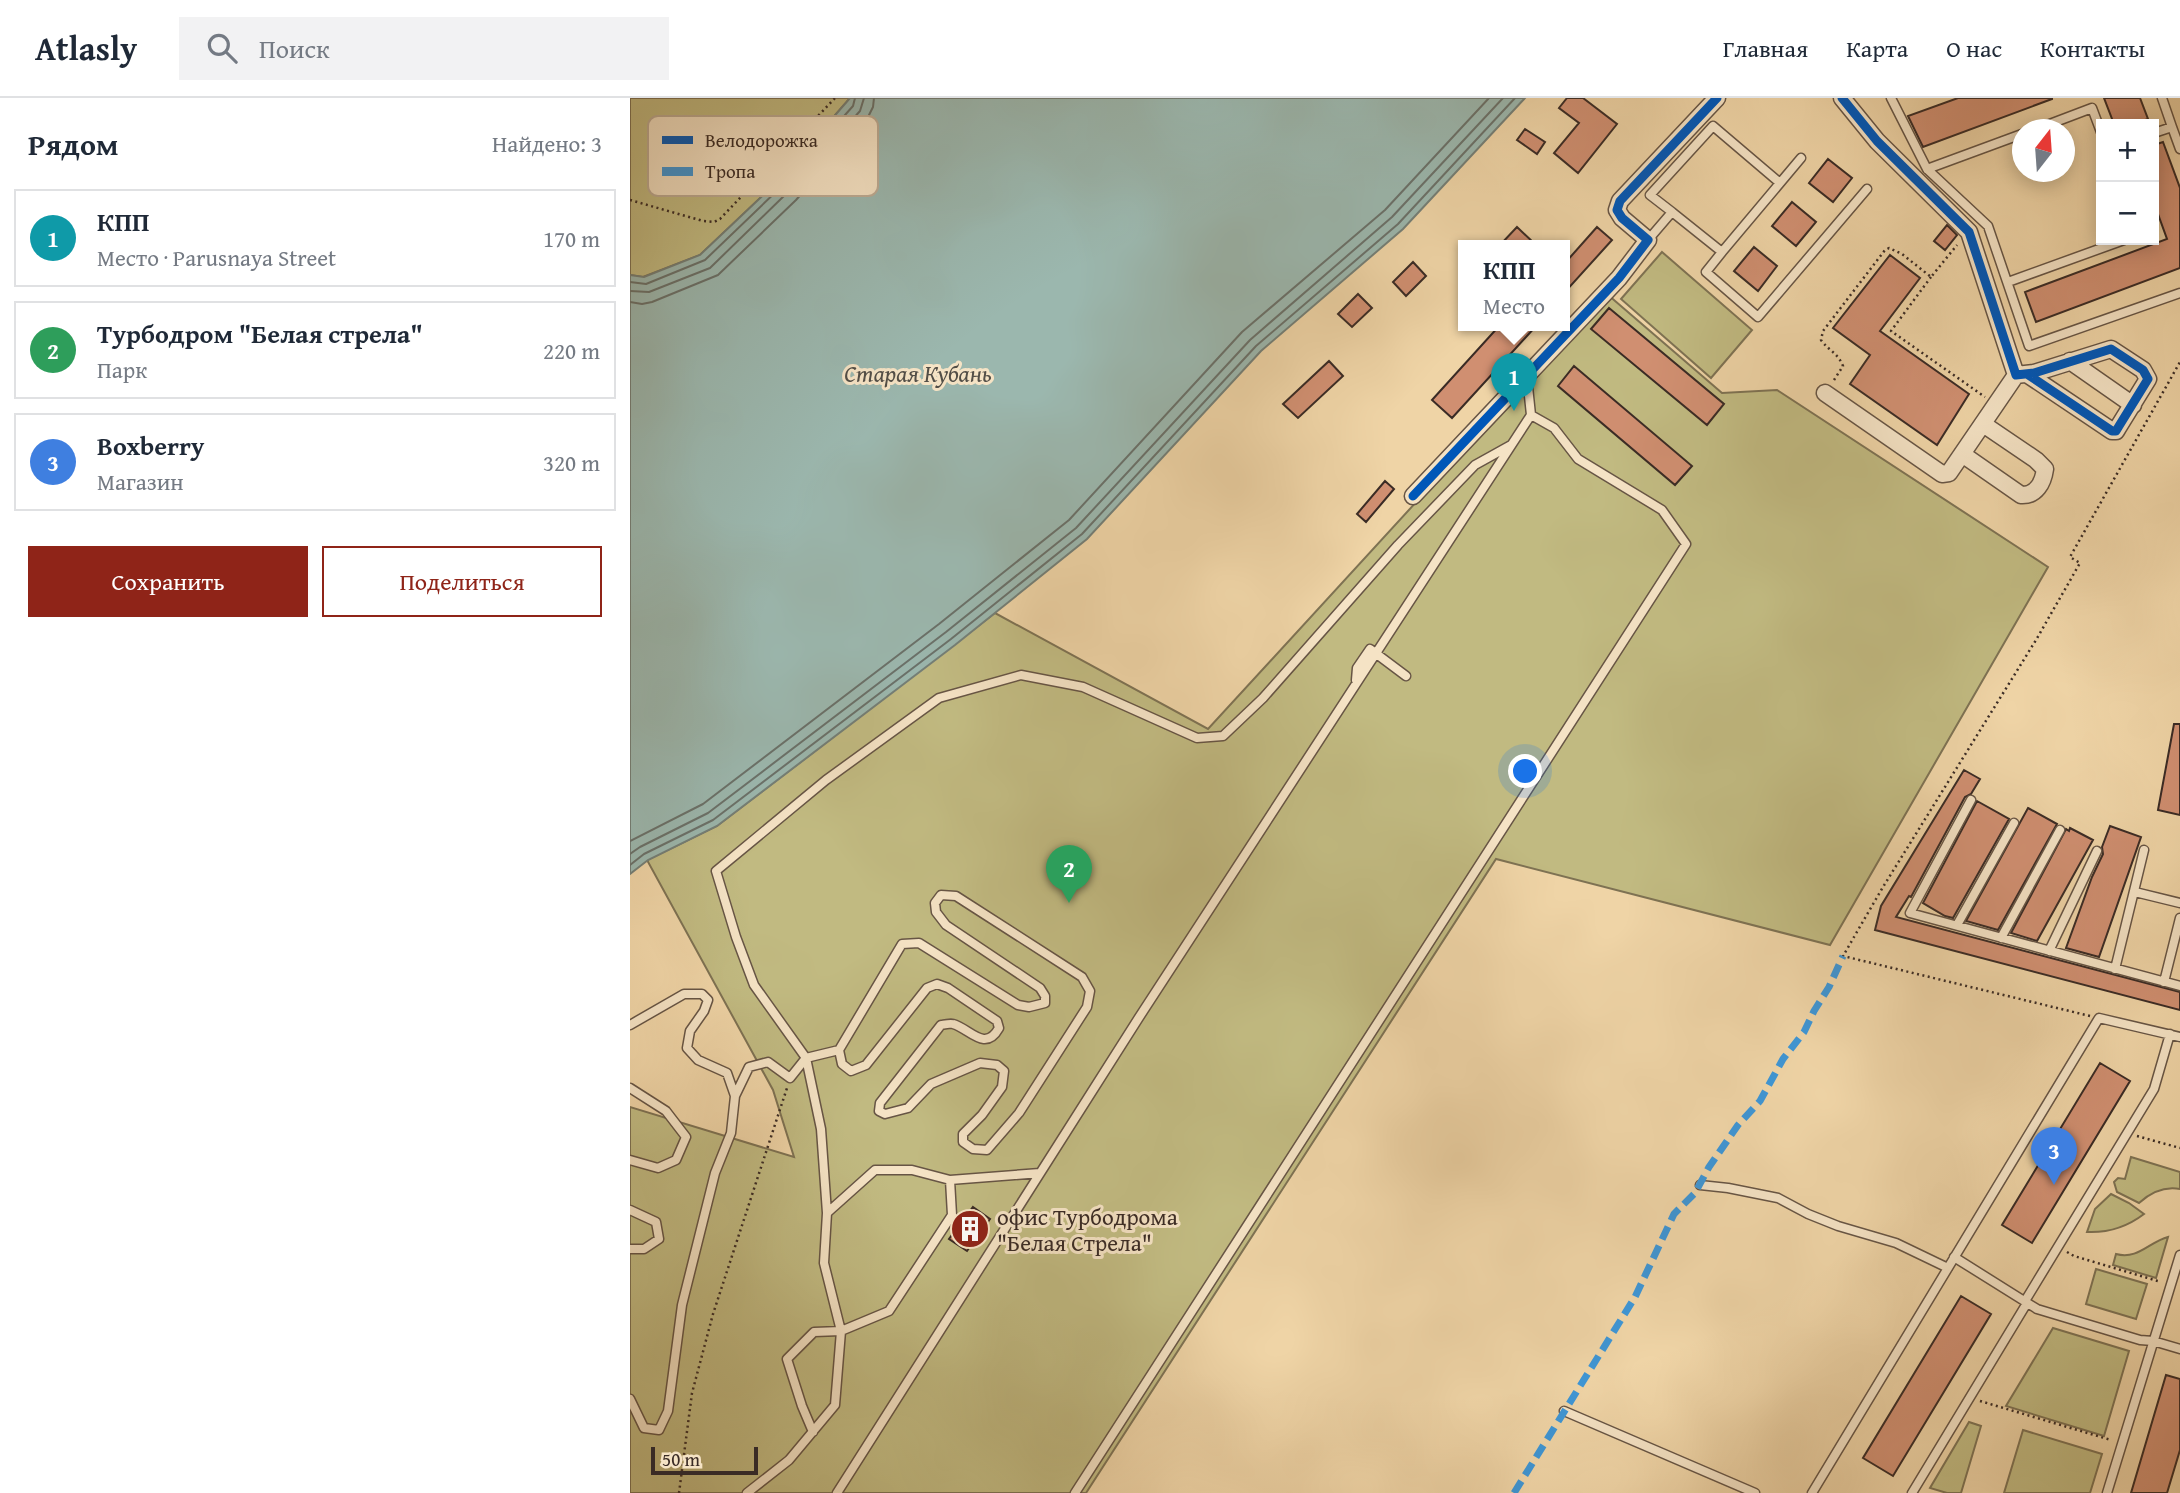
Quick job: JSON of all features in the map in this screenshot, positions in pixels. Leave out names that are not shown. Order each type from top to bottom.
[{"type":"street","points":[[1570,329],[1619,278],[1648,240],[1622,218],[1617,210],[1620,201],[1717,98]]},
{"type":"street","points":[[1825,393],[1942,474],[1949,473],[1996,404],[2022,374],[2110,349],[2143,370],[2148,379],[2116,431],[2112,432],[2022,374],[1969,232],[1877,141],[1842,98]]},
{"type":"street","points":[[1413,496],[1568,331]]},
{"type":"street","points":[[2070,361],[2133,405]]},
{"type":"street","points":[[1962,454],[2021,495],[2034,492],[2043,481],[2045,469],[2036,460],[1983,424]]},
{"type":"lane","points":[[1891,98],[1927,169],[1988,226],[2029,346],[2180,293]]},
{"type":"lane","points":[[2162,98],[2179,146]]},
{"type":"lane","points":[[2063,119],[2092,108],[2096,119]]},
{"type":"lane","points":[[1722,253],[1650,195],[1713,126],[1780,183]]},
{"type":"lane","points":[[2159,131],[2172,127]]},
{"type":"lane","points":[[1927,169],[2012,138]]},
{"type":"lane","points":[[1801,158],[1706,272],[1758,317],[1867,189]]},
{"type":"lane","points":[[1648,240],[1672,212]]},
{"type":"lane","points":[[2008,282],[2110,245]]},
{"type":"lane","points":[[837,1493],[1355,683],[1531,415],[1527,374]]},
{"type":"lane","points":[[1075,1493],[1686,544],[1662,510],[1578,458],[1554,428],[1531,415]]},
{"type":"lane","points":[[747,1493],[789,1460],[835,1405],[841,1331],[824,1263],[827,1213],[821,1129],[806,1058],[754,985],[716,871],[826,780],[939,698],[1021,675],[1083,687],[1197,738],[1223,736],[1263,698],[1398,545],[1475,465],[1511,445]]},
{"type":"lane","points":[[1375,653],[1406,676]]},
{"type":"lane","points":[[1971,800],[1910,914],[2180,986]]},
{"type":"lane","points":[[1957,925],[2014,823]]},
{"type":"lane","points":[[2001,938],[2060,830]]},
{"type":"lane","points":[[2115,970],[2144,850]]},
{"type":"lane","points":[[2049,951],[2096,851]]},
{"type":"lane","points":[[2135,892],[2180,903]]},
{"type":"lane","points":[[630,1399],[644,1429],[659,1430],[668,1411],[682,1305],[715,1172],[731,1133],[735,1096],[749,1067],[768,1062],[790,1079],[806,1058],[839,1050],[902,944],[919,943],[1018,1004],[1029,1007],[1045,1003],[1045,996],[1040,988],[946,925],[936,912],[935,902],[941,895],[956,896],[1082,977],[1090,991],[1087,1007],[1019,1113],[987,1150],[973,1149],[963,1142],[963,1134],[982,1115],[1002,1087],[1003,1072],[997,1065],[980,1063],[931,1084],[908,1108],[886,1114],[879,1111],[880,1103],[941,1025],[953,1024],[976,1037],[987,1039],[996,1034],[999,1028],[997,1021],[948,988],[937,984],[927,988],[866,1065],[852,1071],[842,1064],[839,1050]]},
{"type":"lane","points":[[2164,982],[2180,918]]},
{"type":"lane","points":[[630,1025],[684,994],[702,994],[708,1000],[705,1012],[690,1031],[687,1048],[698,1060],[727,1073],[735,1096]]},
{"type":"lane","points":[[1815,1492],[2099,1018],[2180,1037]]},
{"type":"lane","points":[[1912,1493],[2154,1089],[2170,1034]]},
{"type":"lane","points":[[630,1088],[666,1111],[686,1137],[676,1160],[658,1168],[630,1160]]},
{"type":"lane","points":[[827,1213],[875,1170],[912,1170],[950,1180],[1040,1173]]},
{"type":"lane","points":[[813,1432],[787,1359],[814,1332],[841,1331],[889,1311],[952,1215],[950,1180]]},
{"type":"lane","points":[[1700,1185],[1778,1198],[1808,1214],[1896,1243],[1948,1268]]},
{"type":"lane","points":[[630,1210],[656,1222],[659,1239],[643,1249],[630,1249]]},
{"type":"lane","points":[[2107,1493],[2180,1255]]},
{"type":"lane","points":[[1954,1257],[2038,1309],[2140,1340],[2180,1349]]},
{"type":"lane","points":[[1564,1411],[1755,1493]]},
{"type":"path","points":[[818,116],[835,98]]},
{"type":"path","points":[[630,200],[714,222],[742,196]]},
{"type":"path","points":[[1969,232],[1931,276],[1891,331],[1996,404]]},
{"type":"path","points":[[1825,393],[1843,366],[1839,357],[1821,340],[1823,331],[1885,250],[1889,248],[1902,254],[1931,276]]},
{"type":"path","points":[[2099,1018],[1843,956],[2074,574],[2080,563],[2070,557],[2180,362]]},
{"type":"path","points":[[679,1493],[695,1380],[713,1314],[790,1079]]},
{"type":"path","points":[[2127,1133],[2180,1148]]},
{"type":"path","points":[[2059,1246],[2074,1256],[2171,1285]]},
{"type":"path","points":[[1970,1398],[2122,1443]]},
{"type":"shaded area","points":[[630,98],[850,98],[834,116],[648,116],[648,196],[762,196],[700,255],[643,277],[630,275]]},
{"type":"shaded area","points":[[1662,252],[1752,330],[1711,378],[1621,299]]},
{"type":"shaded area","points":[[1607,294],[1722,393],[1777,390],[2048,567],[1830,945],[1496,859],[1086,1493],[630,1493],[630,1107],[794,1157],[773,1090],[647,860],[717,826],[995,613],[1208,729]]},
{"type":"shaded area","points":[[2131,1157],[2180,1172],[2180,1189],[2158,1191],[2139,1203],[2117,1192],[2114,1182],[2118,1178],[2125,1179]]},
{"type":"shaded area","points":[[2111,1194],[2144,1214],[2117,1228],[2087,1232],[2095,1209]]},
{"type":"shaded area","points":[[2168,1237],[2156,1278],[2113,1265],[2116,1254],[2131,1255]]},
{"type":"shaded area","points":[[2096,1269],[2147,1284],[2136,1319],[2086,1304]]},
{"type":"shaded area","points":[[2053,1328],[2129,1351],[2104,1436],[2006,1406]]},
{"type":"shaded area","points":[[1969,1422],[1981,1426],[1961,1493],[1947,1493],[1930,1488]]},
{"type":"shaded area","points":[[2023,1430],[2102,1454],[2090,1493],[2004,1493]]},
{"type":"water","name":"Старая Кубань","points":[[850,98],[1525,98],[1403,229],[1261,351],[1087,539],[955,645],[717,826],[648,860],[630,874],[630,275],[644,277],[700,255],[762,196],[878,196],[878,116],[834,116]]},
{"type":"building","points":[[1567,98],[1583,98],[1617,124],[1578,173],[1554,153],[1579,123],[1559,108]]},
{"type":"building","points":[[1958,98],[2052,99],[1923,147],[1908,116]]},
{"type":"building","points":[[2104,98],[2140,98],[2148,119],[2112,119]]},
{"type":"building","points":[[1525,129],[1545,142],[1537,154],[1517,140]]},
{"type":"building","points":[[2163,142],[2180,188],[2180,268],[2036,322],[2025,292],[2151,245],[2159,245],[2159,242],[2167,239],[2159,217],[2159,143]]},
{"type":"building","points":[[1828,159],[1852,178],[1833,202],[1809,183]]},
{"type":"building","points":[[1792,202],[1816,222],[1796,246],[1772,226]]},
{"type":"building","points":[[1947,225],[1957,235],[1945,250],[1934,241]]},
{"type":"building","points":[[1517,227],[1531,240],[1505,240]]},
{"type":"building","points":[[1597,227],[1612,240],[1570,286],[1570,257]]},
{"type":"building","points":[[1754,247],[1777,266],[1758,291],[1734,271]]},
{"type":"building","points":[[1890,255],[1920,278],[1880,331],[1969,394],[1937,445],[1850,384],[1870,355],[1833,328]]},
{"type":"building","points":[[1413,262],[1426,276],[1406,296],[1393,282]]},
{"type":"building","points":[[1358,294],[1372,308],[1352,327],[1338,314]]},
{"type":"building","points":[[1609,308],[1724,404],[1707,425],[1591,329]]},
{"type":"building","points":[[1495,331],[1532,331],[1452,418],[1432,400]]},
{"type":"building","points":[[1329,361],[1343,376],[1298,418],[1283,404]]},
{"type":"building","points":[[1574,366],[1692,466],[1675,485],[1558,386]]},
{"type":"building","points":[[1385,481],[1394,489],[1366,522],[1357,514]]},
{"type":"building","points":[[2174,724],[2180,724],[2180,815],[2158,810]]},
{"type":"building","points":[[1964,770],[1980,779],[1971,794],[1965,797],[1911,897],[1909,896],[1896,917],[2180,992],[2180,1010],[1875,930],[1881,906]]},
{"type":"building","points":[[1977,801],[2009,819],[1953,918],[1923,903]]},
{"type":"building","points":[[2028,808],[2057,824],[1998,930],[1966,921]]},
{"type":"building","points":[[2110,826],[2141,837],[2099,957],[2066,948],[2103,854],[2102,847]]},
{"type":"building","points":[[2070,828],[2093,840],[2037,941],[2011,933],[2066,829],[2069,831]]},
{"type":"building","points":[[2100,1063],[2130,1081],[2032,1243],[2002,1225]]},
{"type":"building","name":"офис Турбодрома \"Белая Стрела\"","points":[[973,1207],[990,1219],[967,1251],[949,1239]]},
{"type":"building","points":[[1961,1296],[1991,1314],[1893,1476],[1863,1458]]},
{"type":"building","points":[[2166,1375],[2180,1379],[2180,1450],[2167,1493],[2131,1493]]},
{"type":"marked path","points":[[1514,1493],[1635,1297],[1674,1214],[1695,1193],[1738,1125],[1760,1101],[1783,1059],[1804,1032],[1843,956]]},
{"type":"cycle path","points":[[1570,330],[1619,278],[1648,240],[1622,218],[1617,210],[1620,201],[1717,98]]},
{"type":"cycle path","points":[[1842,98],[1877,141],[1969,232],[2016,375],[2034,373],[2111,349],[2143,370],[2148,379],[2116,431],[2112,431],[2027,374]]},
{"type":"cycle path","points":[[1413,496],[1569,331]]},
{"type":"place","name":"КПП","points":[[1514,411]]},
{"type":"place","name":"Турбодром \"Белая стрела\"","points":[[1069,903]]},
{"type":"place","name":"Boxberry","points":[[2054,1185]]},
{"type":"place","name":"офис Турбодрома \"Белая Стрела\"","points":[[970,1229]]}]
